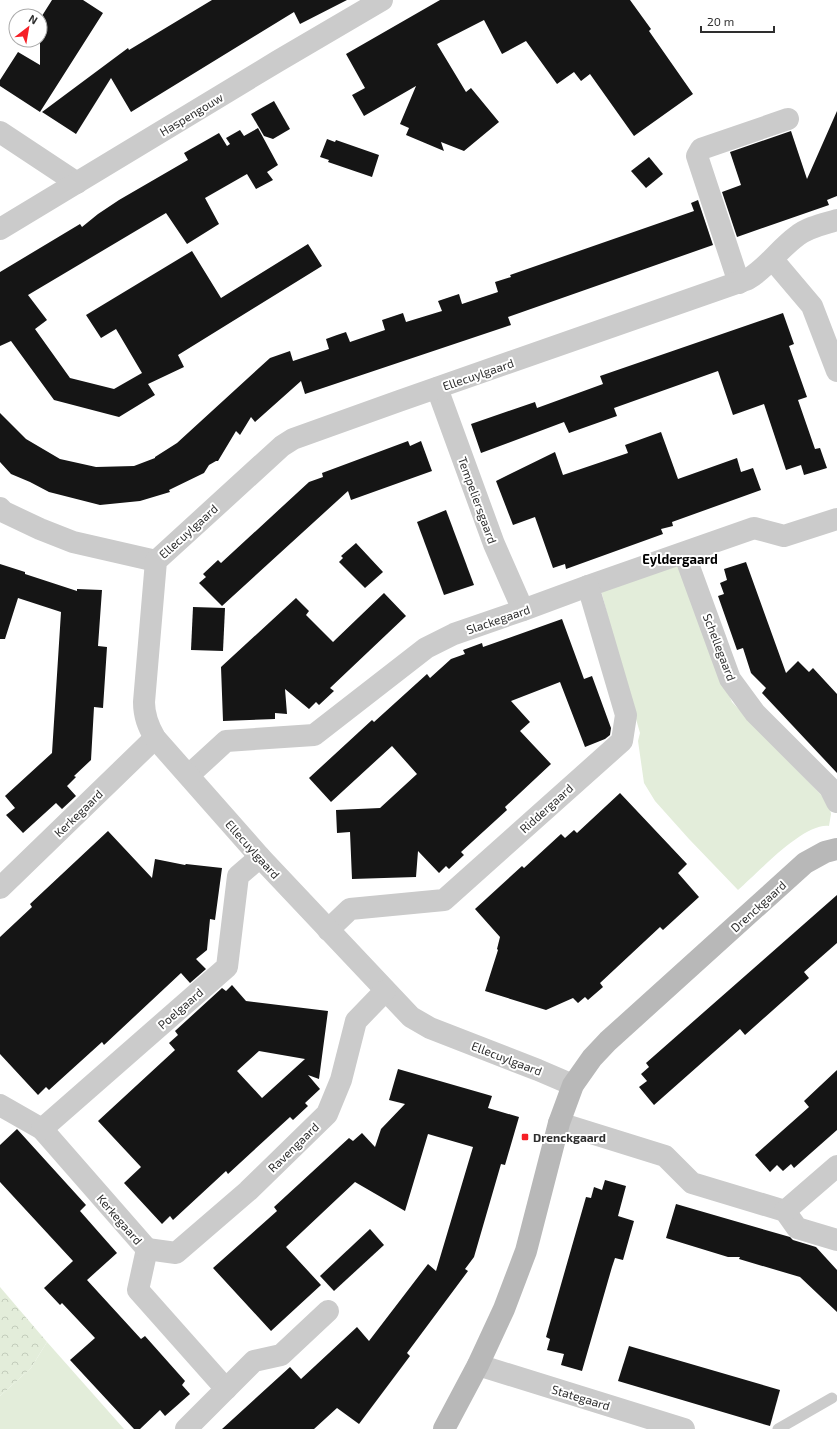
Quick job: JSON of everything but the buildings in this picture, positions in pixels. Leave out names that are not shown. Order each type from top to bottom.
[{"type":"street","name":"Haspengouw","points":[[0,229],[271,65],[382,0]]},
{"type":"street","points":[[739,283],[697,156],[701,149],[788,119]]},
{"type":"street","points":[[0,132],[77,183]]},
{"type":"street","name":"Ellecuylgaard","points":[[573,1085],[430,1028],[411,1017],[260,858],[189,775],[155,738],[146,720],[144,702],[156,560],[282,446],[306,434],[739,283],[755,275],[804,231],[837,220]]},
{"type":"street","points":[[773,260],[812,306],[837,371]]},
{"type":"street","name":"Tempeliersgaard","points":[[437,388],[494,544],[523,610]]},
{"type":"street","points":[[0,508],[4,512],[40,529],[73,542],[156,560]]},
{"type":"street","name":"Slackegaard","points":[[189,775],[226,741],[314,735],[426,648],[454,634],[754,528],[784,536],[837,519]]},
{"type":"street","name":"Schellegaard","points":[[684,553],[730,680],[755,714],[830,788],[837,802]]},
{"type":"street","name":"Riddergaard","points":[[328,930],[350,909],[444,900],[622,741],[626,715],[588,586]]},
{"type":"street","name":"Kerkegaard","points":[[0,888],[155,738]]},
{"type":"street","name":"Drenckgaard","points":[[444,1429],[478,1365],[504,1309],[526,1251],[559,1123],[573,1085],[592,1058],[608,1041],[805,863],[826,852],[837,849]]},
{"type":"street","name":"Poelgaard","points":[[42,1129],[227,967],[238,876],[260,858]]},
{"type":"street","name":"Ravengaard","points":[[147,1250],[176,1253],[248,1191],[327,1114],[341,1080],[356,1021],[385,991]]},
{"type":"street","name":"Kerkegaard","points":[[0,1105],[42,1129],[147,1250],[138,1290],[226,1389]]},
{"type":"street","points":[[559,1123],[665,1156],[692,1183],[785,1211],[797,1228],[837,1240]]},
{"type":"street","points":[[785,1211],[837,1166]]},
{"type":"street","points":[[186,1429],[254,1361],[281,1355],[328,1311]]},
{"type":"street","name":"Stategaard","points":[[478,1365],[684,1429]]},
{"type":"lane","points":[[778,1429],[832,1398]]},
{"type":"green space","points":[[677,565],[732,702],[829,803],[831,814],[829,826],[818,827],[794,840],[738,890],[655,801],[644,783],[638,741],[640,733],[601,590]]},
{"type":"green space","points":[[0,1287],[47,1342],[31,1368],[0,1396]]},
{"type":"green space","points":[[47,1342],[124,1429],[0,1429],[0,1396],[31,1368]]},
{"type":"place","name":"Drenckgaard","points":[[525,1137]]},
{"type":"district","name":"Eyldergaard","points":[[680,559]]}]
